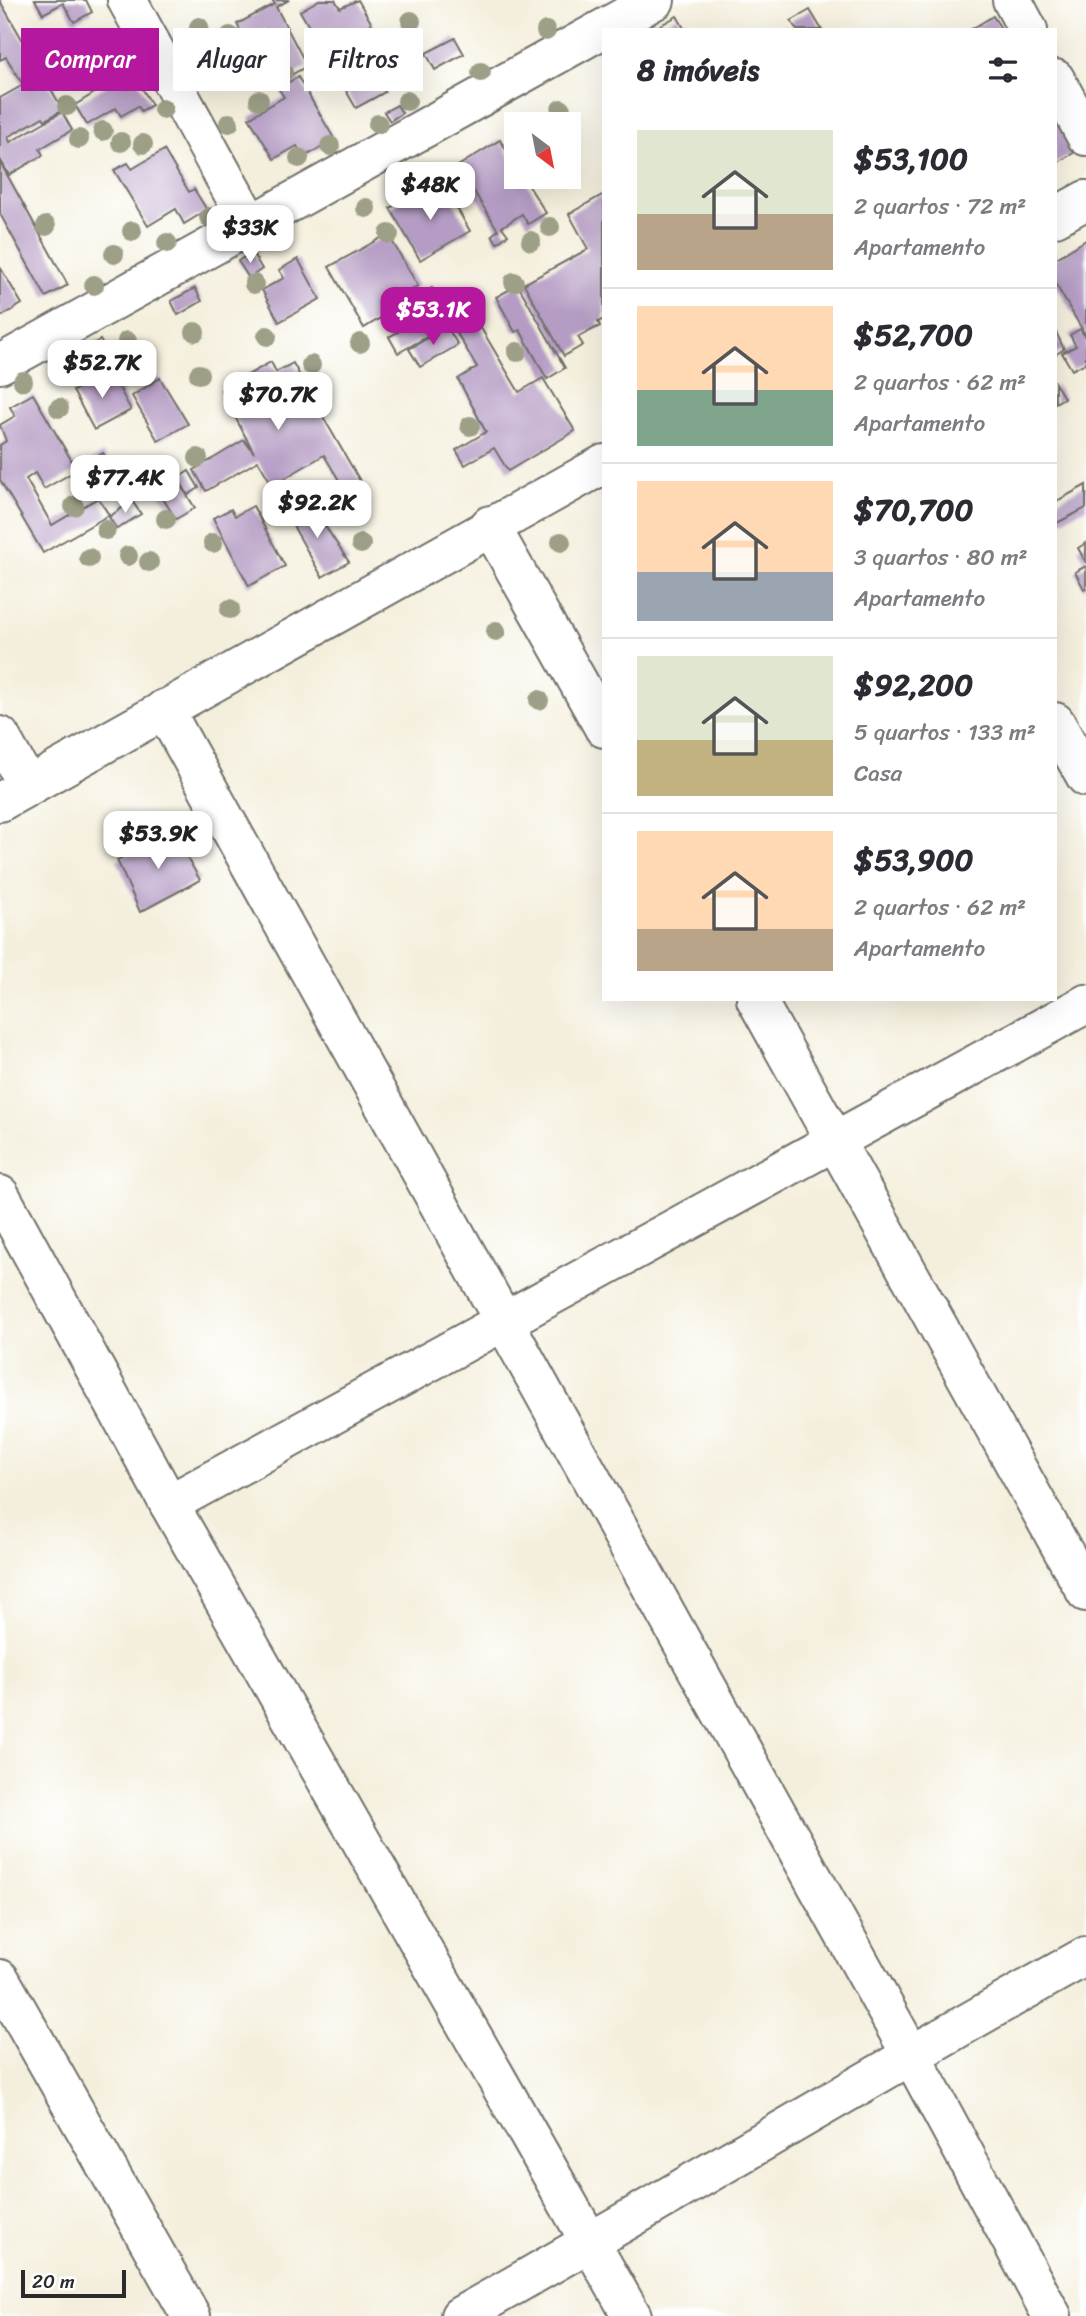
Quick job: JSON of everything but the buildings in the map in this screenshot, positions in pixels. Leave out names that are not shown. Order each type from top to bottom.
[{"type":"street","points":[[127,0],[250,224]]},
{"type":"street","points":[[604,28],[655,0]]},
{"type":"street","points":[[1012,0],[1027,28]]},
{"type":"street","points":[[0,364],[602,29]]},
{"type":"street","points":[[1057,83],[1086,136]]},
{"type":"street","points":[[1057,215],[1086,200]]},
{"type":"street","points":[[0,736],[14,794],[490,525],[602,465]]},
{"type":"street","points":[[490,525],[602,723]]},
{"type":"street","points":[[1057,701],[1086,751]]},
{"type":"street","points":[[164,709],[910,2053],[1052,2316]]},
{"type":"street","points":[[1057,726],[1086,777]]},
{"type":"street","points":[[757,1001],[1086,1592]]},
{"type":"street","points":[[169,1504],[1086,1004]]},
{"type":"street","points":[[6,1219],[632,2316]]},
{"type":"street","points":[[460,2316],[591,2242],[910,2053],[1086,1956]]},
{"type":"street","points":[[0,1979],[191,2316]]}]
